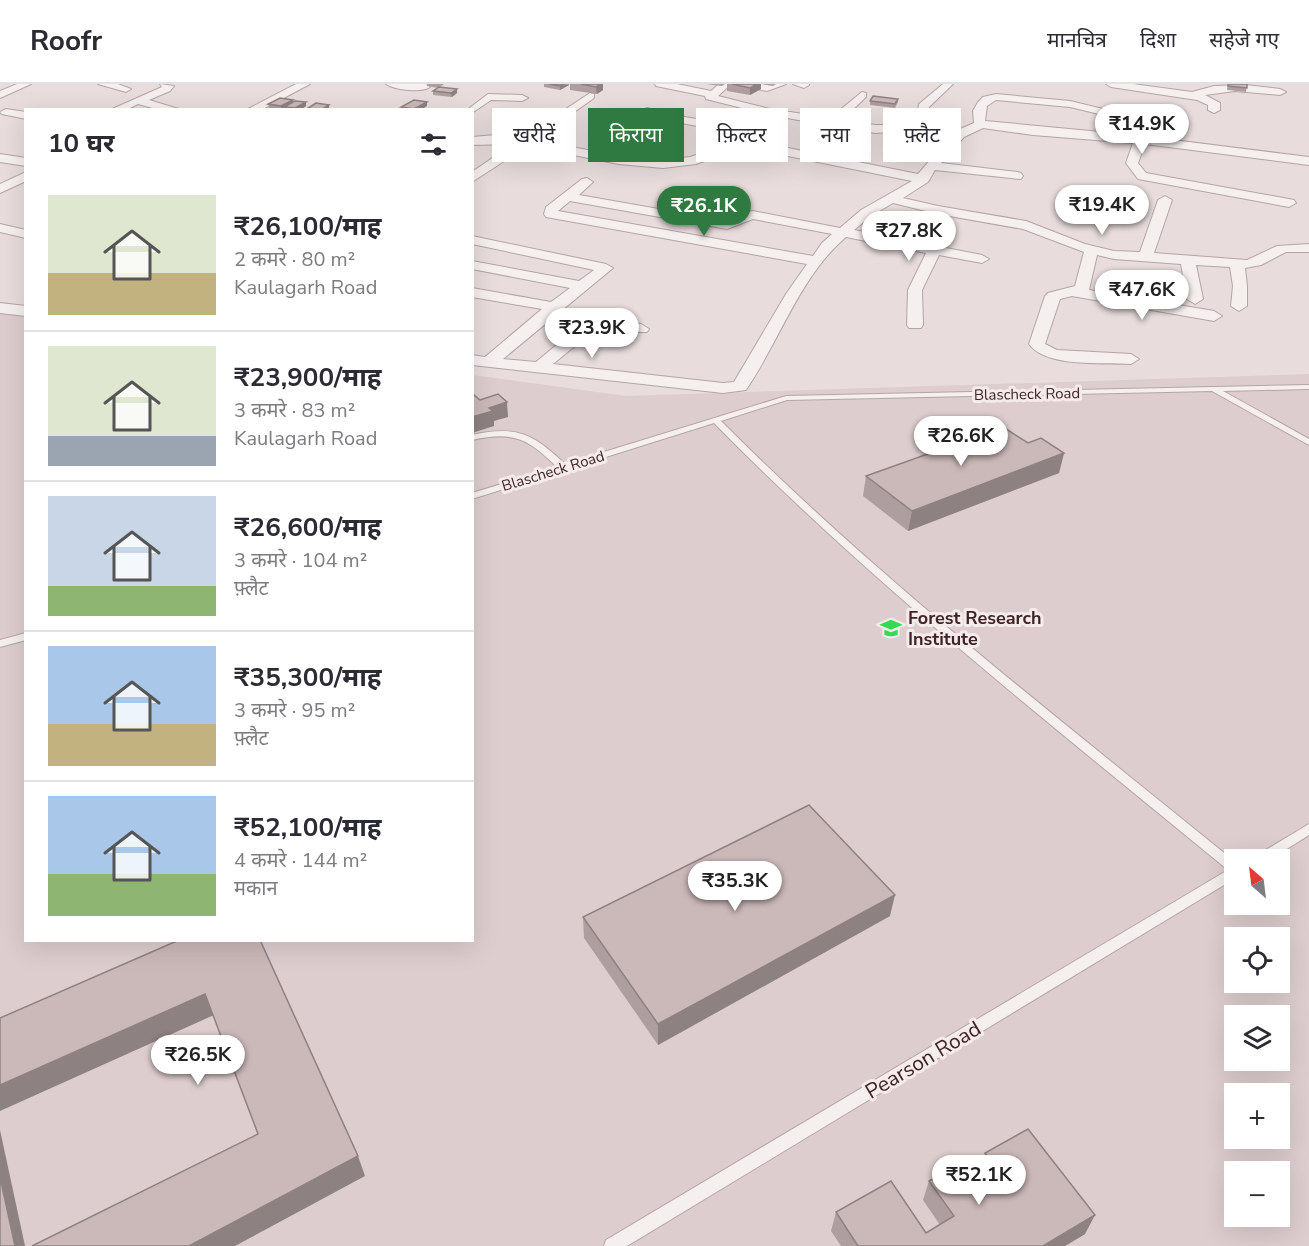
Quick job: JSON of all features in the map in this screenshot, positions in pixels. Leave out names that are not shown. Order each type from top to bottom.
[{"type":"street","points":[[0,95],[26,84]]},
{"type":"street","points":[[104,84],[126,89]]},
{"type":"street","points":[[120,108],[166,89],[169,86],[165,84]]},
{"type":"street","points":[[258,108],[305,84]]},
{"type":"street","points":[[391,84],[425,87]]},
{"type":"street","points":[[660,84],[711,94],[726,84]]},
{"type":"street","points":[[744,84],[767,88],[781,84]]},
{"type":"street","points":[[923,108],[947,85],[961,89]]},
{"type":"street","points":[[1192,96],[1208,88],[1223,85],[1280,92]]},
{"type":"street","points":[[1070,104],[1084,103],[1104,89],[1192,96],[1212,102],[1215,104],[1214,110]]},
{"type":"street","points":[[711,94],[710,97],[715,100],[752,108]]},
{"type":"street","points":[[848,108],[862,95]]},
{"type":"street","points":[[574,108],[590,96]]},
{"type":"street","points":[[474,108],[488,97],[522,98]]},
{"type":"street","points":[[981,124],[978,114],[982,97],[1008,97],[1070,104],[1124,117]]},
{"type":"street","points":[[138,101],[169,108]]},
{"type":"street","points":[[6,112],[24,116]]},
{"type":"street","points":[[961,134],[981,124],[1140,140],[1309,161]]},
{"type":"street","points":[[474,141],[492,139]]},
{"type":"street","points":[[1140,140],[1132,163],[1142,176],[1289,203]]},
{"type":"street","points":[[788,147],[922,179]]},
{"type":"street","points":[[576,152],[663,165],[696,159]]},
{"type":"street","points":[[0,158],[24,162]]},
{"type":"street","points":[[474,177],[496,162]]},
{"type":"street","points":[[481,361],[732,388],[743,382],[816,261],[843,231],[866,213],[893,199],[922,179],[936,162]]},
{"type":"street","points":[[932,166],[1017,176]]},
{"type":"street","points":[[0,189],[24,177]]},
{"type":"street","points":[[587,182],[551,210],[551,214],[816,261]]},
{"type":"street","points":[[568,197],[727,225],[735,224],[748,214],[982,259]]},
{"type":"street","points":[[893,199],[938,210],[1026,225],[1091,250],[1145,258],[1237,265],[1255,263],[1277,250],[1309,248]]},
{"type":"street","points":[[1145,258],[1165,200]]},
{"type":"street","points":[[0,228],[23,232]]},
{"type":"street","points":[[474,240],[605,267],[583,286],[481,361]]},
{"type":"street","points":[[1091,250],[1082,289],[1053,296],[1037,345],[1054,356],[1131,359]]},
{"type":"street","points":[[915,325],[915,290],[934,251]]},
{"type":"street","points":[[1188,261],[1196,299]]},
{"type":"street","points":[[474,265],[583,286]]},
{"type":"street","points":[[1237,265],[1240,286],[1239,306]]},
{"type":"street","points":[[474,292],[554,307]]},
{"type":"street","points":[[1075,292],[1214,316]]},
{"type":"street","points":[[3,309],[24,311]]},
{"type":"street","points":[[539,368],[572,340],[597,341],[618,327],[641,329]]},
{"type":"lane","name":"Blascheck Road","points":[[474,495],[786,398],[1309,387]]},
{"type":"lane","points":[[1215,390],[1309,442]]},
{"type":"lane","points":[[716,420],[772,477],[948,633],[1224,860]]},
{"type":"lane","points":[[474,438],[505,432],[526,436],[564,468]]},
{"type":"lane","points":[[0,644],[24,637]]},
{"type":"lane","points":[[1276,849],[1309,829]]},
{"type":"lane","name":"Pearson Road","points":[[612,1246],[1224,879]]},
{"type":"shaded area","name":"Forest Research Institute","points":[[0,311],[24,315],[24,942],[474,942],[474,375],[626,396],[1309,374],[1309,1246],[0,1246]]},
{"type":"building","points":[[581,84],[601,84],[596,87]]},
{"type":"building","points":[[732,84],[756,84],[750,88]]},
{"type":"building","points":[[1228,84],[1247,84],[1247,88],[1228,86]]},
{"type":"building","points":[[439,87],[457,89],[451,93],[433,91]]},
{"type":"building","points":[[873,96],[898,99],[895,104],[870,101]]},
{"type":"building","points":[[280,98],[293,100],[281,106],[268,104]]},
{"type":"building","points":[[414,100],[427,102],[416,108],[401,107]]},
{"type":"building","points":[[295,101],[306,102],[295,108],[284,107]]},
{"type":"building","points":[[316,103],[329,105],[324,108],[308,108]]},
{"type":"building","points":[[498,394],[507,402],[489,408],[493,411],[474,416],[474,395],[480,400]]},
{"type":"building","points":[[1003,427],[1028,443],[1041,438],[1064,453],[912,511],[866,476]]},
{"type":"building","points":[[809,805],[895,895],[658,1024],[583,917]]},
{"type":"building","points":[[174,942],[261,942],[358,1156],[189,1246],[32,1246],[258,1134],[205,994],[0,1085],[0,1018]]},
{"type":"building","points":[[1028,1129],[1095,1215],[1043,1246],[858,1246],[836,1212],[891,1181],[926,1233],[954,1216],[929,1181],[960,1163],[982,1195],[1006,1181],[985,1153]]},
{"type":"building","points":[[0,1177],[15,1246],[0,1246]]},
{"type":"place","name":"Forest Research Institute","points":[[891,628]]}]
